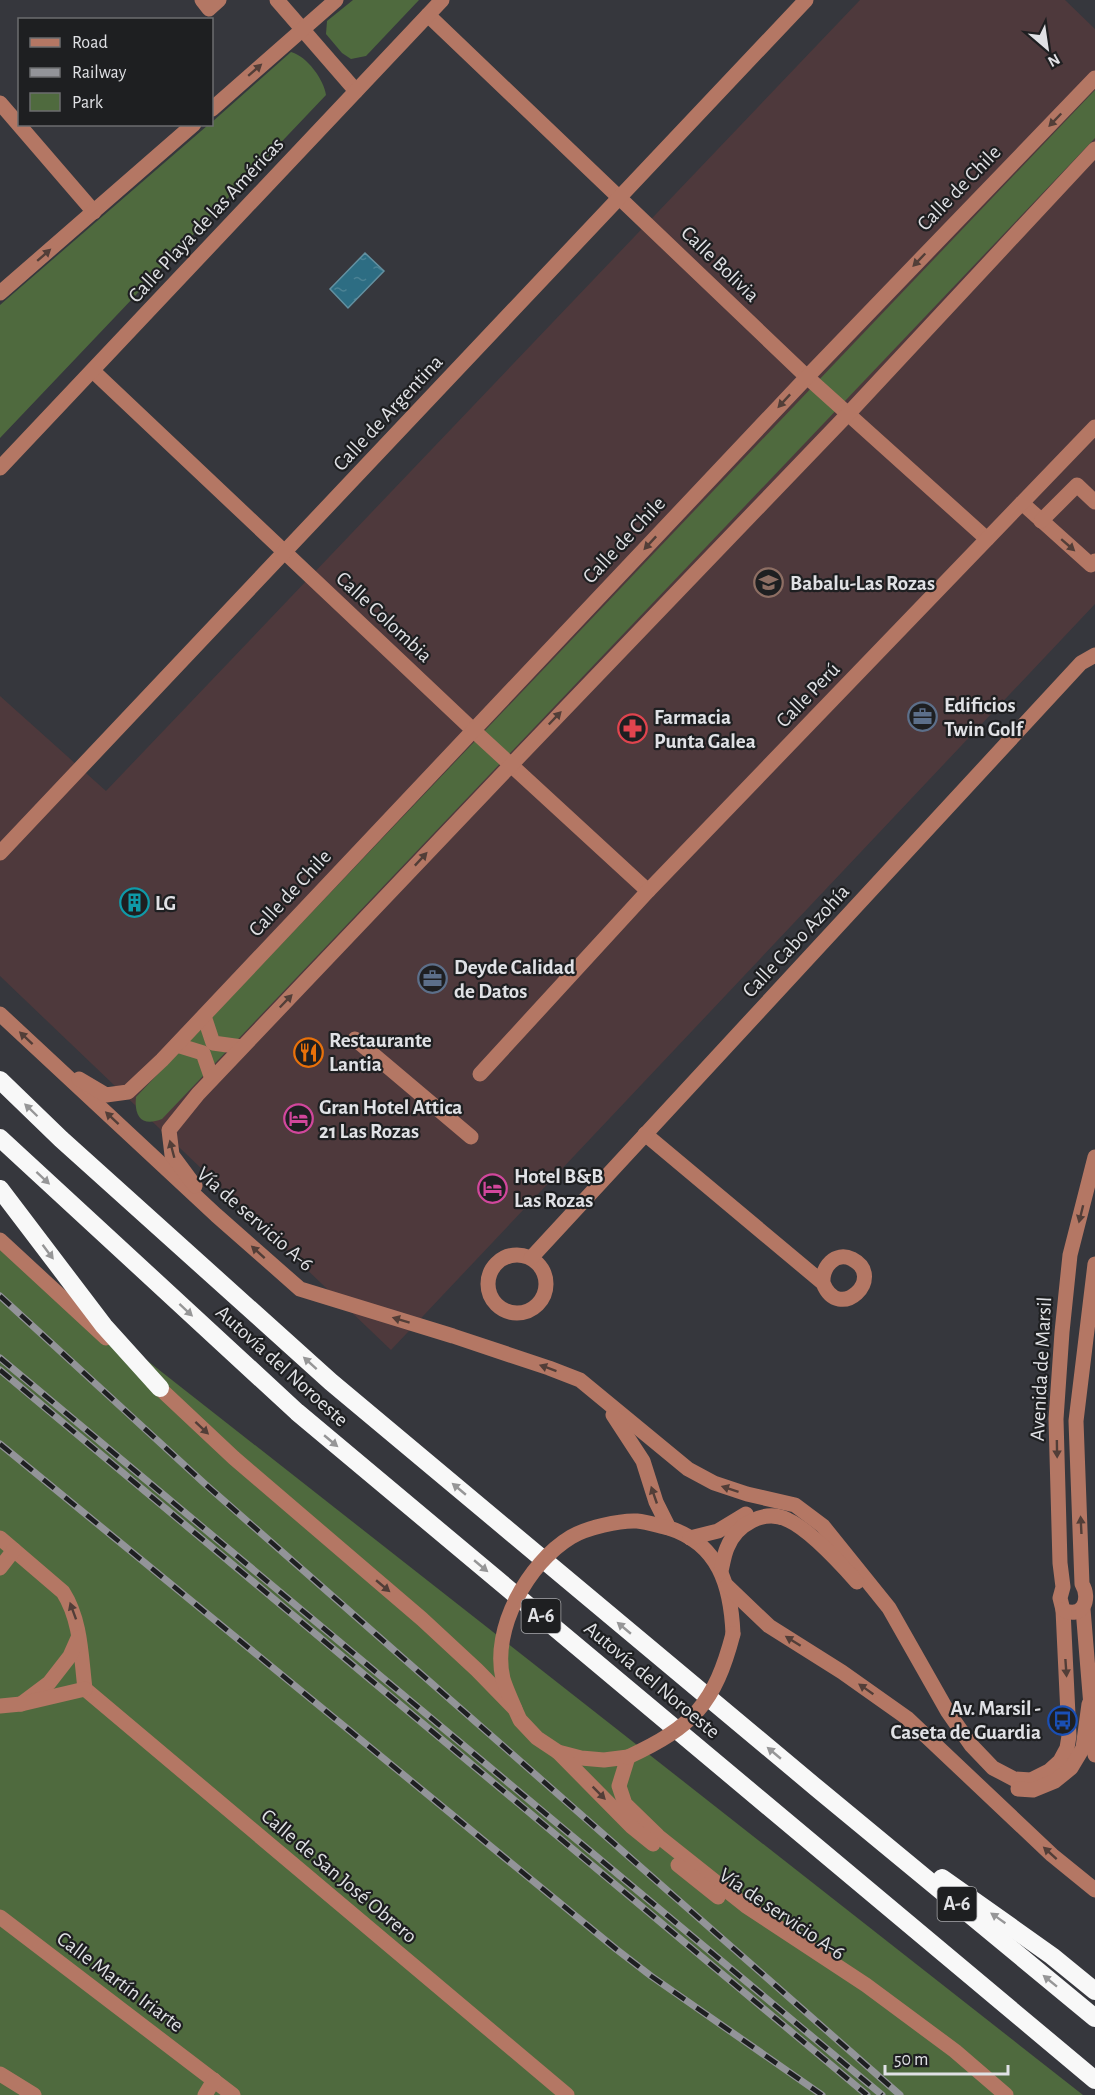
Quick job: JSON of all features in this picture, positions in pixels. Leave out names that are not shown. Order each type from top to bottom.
[{"type":"highway","name":"Autovía del Noroeste","points":[[0,1080],[61,1139],[331,1382],[1095,2018]]},
{"type":"highway","name":"Autovía del Noroeste","points":[[0,1138],[297,1412],[1095,2080]]},
{"type":"highway","points":[[0,1188],[104,1326],[160,1388]]},
{"type":"highway","points":[[819,1790],[1052,1956],[1095,1991]]},
{"type":"street","points":[[202,0],[209,9],[219,0]]},
{"type":"street","points":[[277,0],[356,91]]},
{"type":"street","points":[[213,108],[336,0]]},
{"type":"street","name":"Calle Playa de las Américas","points":[[0,468],[442,0]]},
{"type":"street","name":"Calle de Argentina","points":[[0,853],[806,0]]},
{"type":"street","name":"Calle Bolivia","points":[[428,15],[807,377],[987,539]]},
{"type":"street","name":"Calle de Chile","points":[[52,1063],[106,1095],[128,1092],[177,1045],[807,377],[1095,78]]},
{"type":"street","points":[[1078,96],[1095,95]]},
{"type":"street","points":[[0,103],[18,124]]},
{"type":"street","points":[[20,126],[94,212]]},
{"type":"street","points":[[0,293],[192,126]]},
{"type":"street","points":[[216,1215],[172,1155],[169,1130],[242,1047],[848,414],[1095,149]]},
{"type":"street","name":"Calle Colombia","points":[[93,371],[510,765],[648,891]]},
{"type":"street","name":"Calle Perú","points":[[480,1074],[648,891],[1095,427]]},
{"type":"street","points":[[1041,521],[1077,485],[1095,502]]},
{"type":"street","points":[[1038,486],[1058,504]]},
{"type":"street","points":[[1022,503],[1091,565],[1095,561]]},
{"type":"street","name":"Calle Cabo Azohía","points":[[531,1258],[1082,663],[1095,655]]},
{"type":"street","name":"Vía de servicio A-6","points":[[0,1014],[216,1215],[300,1289],[549,1368],[580,1380],[688,1469],[705,1479],[747,1494],[795,1505],[823,1526],[889,1608],[948,1712],[971,1745],[993,1768],[1014,1779],[1031,1779],[1050,1771],[1060,1761],[1066,1748],[1069,1736],[1063,1610]]},
{"type":"street","points":[[204,1016],[213,1043],[242,1047]]},
{"type":"street","points":[[355,1039],[471,1137]]},
{"type":"street","points":[[177,1045],[203,1053],[212,1079]]},
{"type":"street","points":[[645,1134],[823,1283]]},
{"type":"street","name":"Avenida de Marsil","points":[[1063,1587],[1060,1563],[1056,1419],[1062,1332],[1070,1255],[1095,1157]]},
{"type":"street","points":[[0,1240],[234,1458],[422,1619],[515,1709]]},
{"type":"street","name":"Avenida de Marsil","points":[[1082,1584],[1076,1421],[1095,1264]]},
{"type":"street","name":"Vía de servicio A-6","points":[[599,1395],[626,1432],[643,1461],[656,1502],[669,1528]]},
{"type":"street","name":"Vía de servicio A-6","points":[[690,1538],[718,1531],[753,1510],[769,1507],[786,1510],[809,1524],[861,1574]]},
{"type":"street","points":[[721,1570],[727,1547],[739,1529],[756,1519],[771,1516],[787,1519],[808,1534],[855,1580],[880,1613],[963,1750],[982,1771],[998,1782],[1016,1789],[1034,1790],[1055,1781],[1071,1768],[1083,1748],[1089,1704]]},
{"type":"street","points":[[637,1521],[669,1528],[690,1538],[708,1552],[721,1570],[727,1586],[732,1609],[733,1634],[724,1666],[710,1697],[687,1722],[659,1743],[628,1757],[604,1760],[581,1758],[558,1752],[528,1730],[515,1709],[503,1678],[502,1644],[509,1612],[525,1583],[546,1557],[572,1537],[603,1526],[637,1521]]},
{"type":"street","points":[[0,1538],[63,1592],[76,1616],[85,1689],[21,1704],[0,1706]]},
{"type":"street","points":[[0,1568],[14,1550]]},
{"type":"street","points":[[1083,1609],[1073,1612],[1063,1610],[1060,1598],[1063,1587],[1073,1582],[1082,1584],[1087,1596],[1083,1609],[1089,1704],[1095,1755]]},
{"type":"street","points":[[727,1586],[769,1626],[842,1672],[907,1718],[1052,1855],[1095,1890]]},
{"type":"street","points":[[21,1704],[49,1683],[70,1656],[78,1638]]},
{"type":"street","name":"Calle de San José Obrero","points":[[85,1689],[567,2095]]},
{"type":"street","name":"Vía de servicio A-6","points":[[558,1752],[633,1827],[697,1881],[858,1990],[984,2085],[994,2095]]},
{"type":"street","name":"Vía de servicio A-6","points":[[628,1757],[619,1786],[625,1804],[658,1836],[746,1906],[866,1985],[954,2051],[1006,2095]]},
{"type":"street","name":"Calle Martín Iriarte","points":[[0,1917],[233,2095]]},
{"type":"street","points":[[0,2074],[34,2095]]},
{"type":"street","points":[[205,2095],[214,2080]]},
{"type":"shaded area","points":[[860,0],[1065,0],[1095,29],[1095,604],[391,1350],[0,976],[0,696],[106,791]]},
{"type":"green space","points":[[353,0],[419,0],[366,56],[351,59],[342,53],[326,34],[327,21]]},
{"type":"green space","points":[[291,52],[309,63],[325,89],[326,95],[0,438],[0,305],[207,126],[213,126],[213,121]]},
{"type":"green space","points":[[1095,90],[1095,138],[162,1119],[144,1121],[136,1110],[136,1097]]},
{"type":"green space","points":[[0,1245],[1083,2095],[0,2095]]},
{"type":"water","points":[[365,253],[384,271],[348,308],[330,289]]},
{"type":"railway","points":[[0,1296],[205,1484],[900,2095]]},
{"type":"railway","points":[[0,1358],[882,2095]]},
{"type":"railway","points":[[0,1370],[867,2095]]},
{"type":"railway","points":[[0,1444],[616,1949],[822,2095]]},
{"type":"place","name":"Babalu-Las Rozas","points":[[769,583]]},
{"type":"place","name":"Edificios Twin Golf","points":[[923,717]]},
{"type":"place","name":"Farmacia Punta Galea","points":[[633,729]]},
{"type":"place","name":"LG","points":[[134,903]]},
{"type":"place","name":"Deyde Calidad de Datos","points":[[433,979]]},
{"type":"place","name":"Restaurante Lantia","points":[[308,1052]]},
{"type":"place","name":"Gran Hotel Attica 21 Las Rozas","points":[[298,1119]]},
{"type":"place","name":"Hotel B&B Las Rozas","points":[[493,1188]]},
{"type":"place","name":"Av. Marsil - Caseta de Guardia","points":[[1062,1720]]}]
